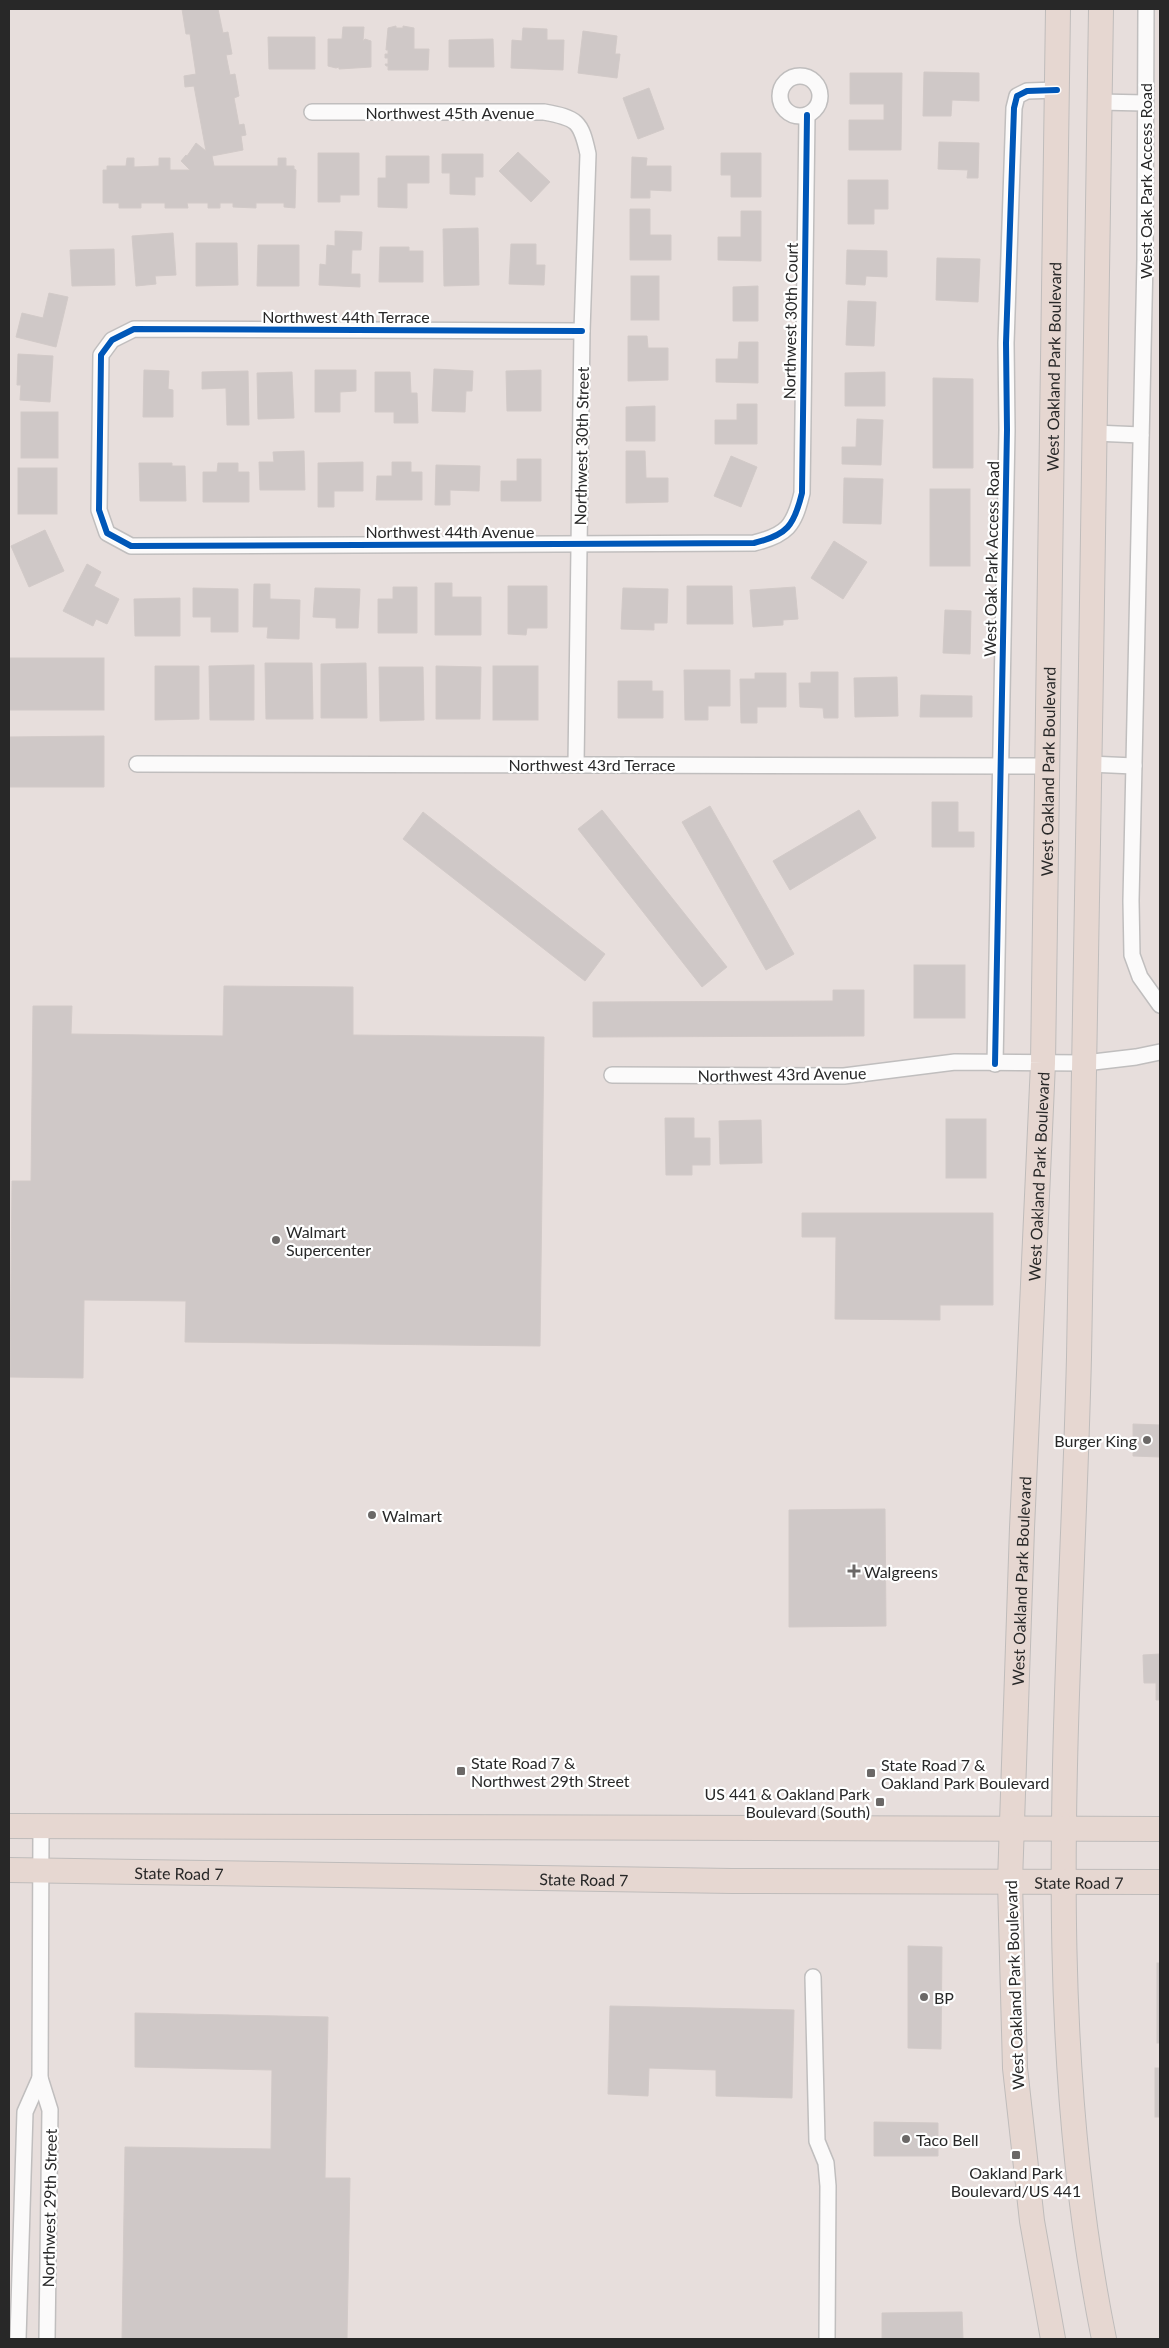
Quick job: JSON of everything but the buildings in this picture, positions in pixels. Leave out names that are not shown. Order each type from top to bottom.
[{"type":"main road","name":"West Oakland Park Boulevard","points":[[1053,2339],[1032,2221],[1015,2068],[1010,1882],[1042,1063],[1058,9]]},
{"type":"main road","points":[[1101,9],[1085,1063],[1078,1387],[1063,1881],[1066,2047],[1071,2110],[1084,2215],[1104,2339]]},
{"type":"main road","points":[[9,1826],[1160,1829]]},
{"type":"main road","name":"State Road 7","points":[[9,1870],[732,1881],[1160,1882]]},
{"type":"street","name":"West Oak Park Access Road","points":[[1146,9],[1145,259],[1134,766],[1132,955],[1140,977],[1160,1005]]},
{"type":"street","name":"West Oak Park Access Road","points":[[995,1064],[1002,765],[1006,343],[1013,118],[1017,96],[1027,91],[1057,90]]},
{"type":"street","points":[[1099,102],[1145,103]]},
{"type":"street","name":"Northwest 45th Avenue","points":[[312,112],[544,112],[568,116],[582,129]]},
{"type":"street","name":"Northwest 30th Court","points":[[791,525],[802,493],[807,115]]},
{"type":"street","name":"Northwest 30th Street","points":[[576,765],[582,330],[588,154],[582,129]]},
{"type":"street","name":"Northwest 44th Terrace","points":[[107,533],[99,510],[100,355],[112,340],[134,329],[582,330]]},
{"type":"street","points":[[1094,433],[1141,435]]},
{"type":"street","name":"Northwest 44th Avenue","points":[[107,533],[131,546],[754,543],[780,535],[791,525]]},
{"type":"street","name":"Northwest 43rd Terrace","points":[[137,764],[1046,766]]},
{"type":"street","points":[[1089,764],[1134,766]]},
{"type":"street","name":"Northwest 43rd Avenue","points":[[612,1075],[844,1076],[955,1062],[995,1064],[1085,1063],[1136,1058],[1160,1052]]},
{"type":"street","name":"Northwest 29th Street","points":[[41,1826],[40,2078],[50,2110],[47,2339]]},
{"type":"street","points":[[813,1977],[817,2141],[826,2163],[828,2186],[827,2339]]},
{"type":"street","name":"Northwest 29th Street","points":[[18,2339],[15,2175],[26,2112],[40,2078]]},
{"type":"cycle path","points":[[995,1064],[1007,430],[1006,343],[1014,108],[1017,96],[1027,91],[1057,90]]},
{"type":"cycle path","points":[[582,331],[134,329],[112,340],[101,355],[99,510],[107,533],[131,546],[754,543],[782,532],[796,514],[802,493],[807,115]]},
{"type":"place","name":"Walmart Supercenter","points":[[276,1240]]},
{"type":"place","name":"Burger King","points":[[1147,1440]]},
{"type":"place","name":"Walmart","points":[[372,1515]]},
{"type":"place","name":"Walgreens","points":[[854,1571]]},
{"type":"place","name":"State Road 7 & Northwest 29th Street","points":[[461,1771]]},
{"type":"place","name":"State Road 7 & Oakland Park Boulevard","points":[[871,1773]]},
{"type":"place","name":"US 441 & Oakland Park Boulevard (South)","points":[[880,1802]]},
{"type":"place","name":"BP","points":[[924,1997]]},
{"type":"place","name":"Taco Bell","points":[[906,2139]]},
{"type":"place","name":"Oakland Park Boulevard/US 441","points":[[1016,2155]]}]
